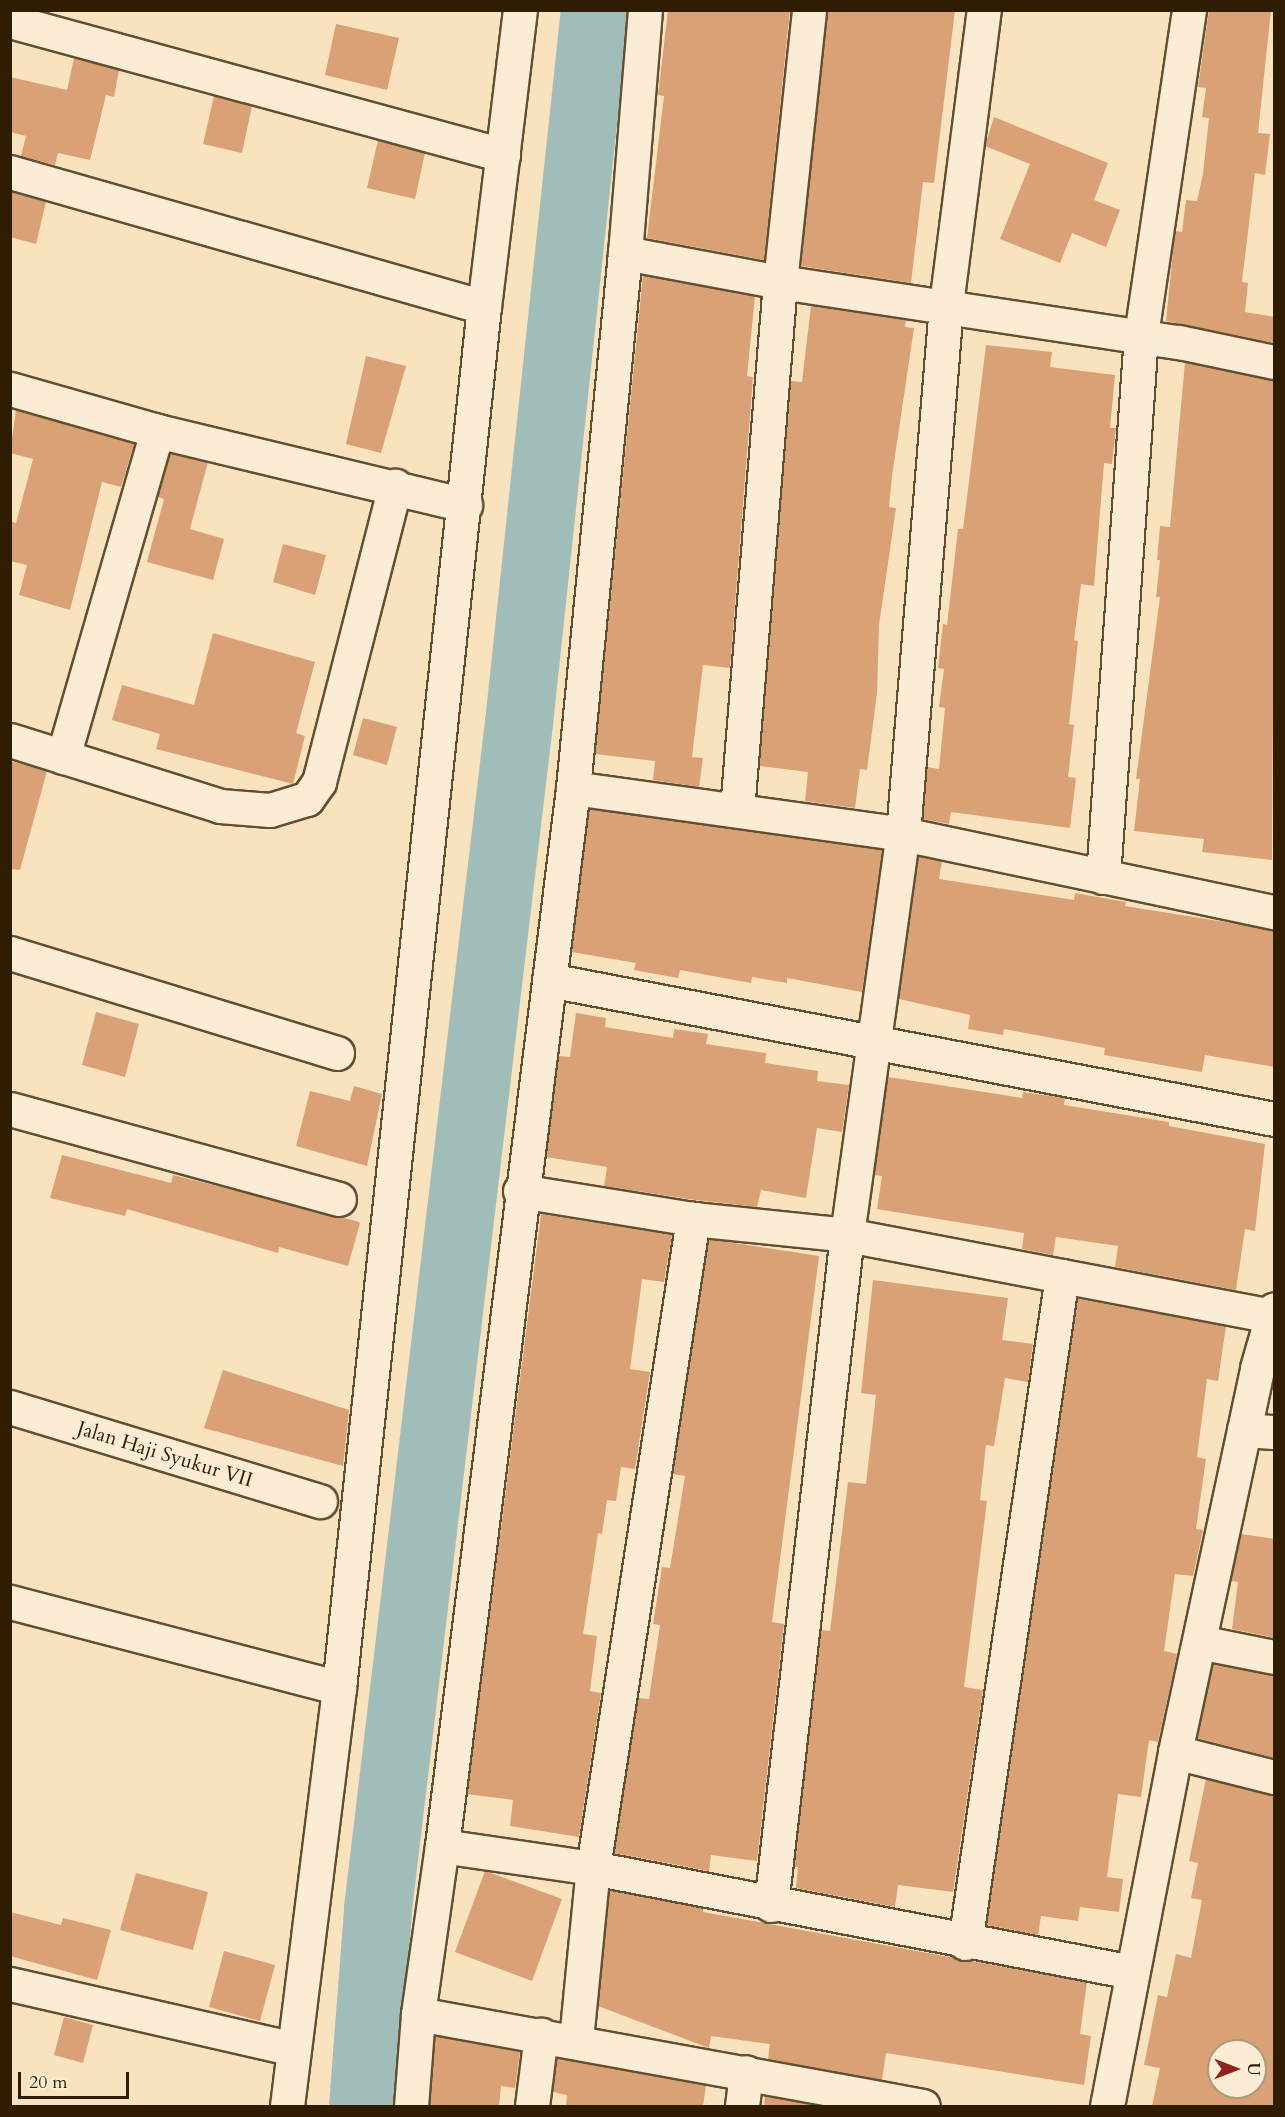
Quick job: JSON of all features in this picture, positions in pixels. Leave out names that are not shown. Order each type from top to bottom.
[{"type":"street","points":[[287,2106],[339,1688],[484,307],[520,10]]},
{"type":"street","points":[[411,2106],[418,2014],[442,1846],[520,1191],[573,788],[625,253],[645,10]]},
{"type":"street","points":[[737,810],[780,282],[808,10]]},
{"type":"street","points":[[771,1905],[847,1235],[872,1042],[903,834],[946,305],[984,10]]},
{"type":"street","points":[[1102,877],[1141,335],[1188,10]]},
{"type":"street","points":[[10,21],[503,155]]},
{"type":"street","points":[[10,172],[484,307]]},
{"type":"street","points":[[625,253],[780,282],[1141,335],[1275,362]]},
{"type":"street","points":[[10,389],[157,431],[395,486],[465,505]]},
{"type":"street","points":[[63,757],[157,431]]},
{"type":"street","points":[[10,740],[220,806],[270,810],[307,799],[319,782],[395,486]]},
{"type":"street","points":[[573,788],[903,834],[1275,912]]},
{"type":"street","points":[[10,953],[337,1053]]},
{"type":"street","points":[[549,980],[1275,1119]]},
{"type":"street","points":[[10,1109],[339,1199]]},
{"type":"street","points":[[520,1191],[693,1219],[847,1235],[1062,1276],[1273,1312],[1259,1431],[1199,1642],[1175,1752],[1107,2106]]},
{"type":"street","points":[[576,2040],[593,1868],[693,1219]]},
{"type":"street","points":[[965,1943],[1062,1276]]},
{"type":"street","name":"Jalan Haji Syukur VII","points":[[10,1407],[320,1501]]},
{"type":"street","points":[[10,1602],[339,1688]]},
{"type":"street","points":[[1199,1642],[1275,1657]]},
{"type":"street","points":[[1175,1752],[1275,1777]]},
{"type":"street","points":[[442,1846],[593,1868],[965,1943],[1132,1972]]},
{"type":"street","points":[[10,1984],[293,2049]]},
{"type":"street","points":[[418,2014],[576,2040],[912,2106]]},
{"type":"street","points":[[532,2106],[540,2035]]},
{"type":"street","points":[[742,2106],[746,2072]]},
{"type":"building","points":[[668,10],[790,10],[764,260],[647,238],[664,96],[658,95]]},
{"type":"building","points":[[827,10],[955,10],[934,183],[923,182],[911,283],[801,266]]},
{"type":"building","points":[[1209,10],[1271,10],[1258,133],[1270,134],[1265,175],[1255,173],[1242,282],[1248,283],[1245,312],[1275,317],[1275,343],[1166,321],[1175,231],[1182,232],[1186,200],[1197,201],[1203,174],[1209,118],[1202,117],[1206,88],[1198,87]]},
{"type":"building","points":[[336,24],[399,38],[387,90],[325,75]]},
{"type":"building","points":[[74,58],[119,70],[114,97],[106,95],[90,160],[58,153],[55,165],[21,156],[26,136],[10,132],[10,77],[67,90]]},
{"type":"building","points":[[214,96],[252,106],[242,153],[203,144]]},
{"type":"building","points":[[994,117],[1108,163],[1094,200],[1120,210],[1106,247],[1072,233],[1060,263],[1000,239],[1030,164],[985,146]]},
{"type":"building","points":[[378,140],[425,153],[415,199],[367,188]]},
{"type":"building","points":[[12,192],[46,202],[36,244],[10,237]]},
{"type":"building","points":[[643,275],[755,296],[747,376],[753,377],[730,668],[703,665],[692,757],[703,758],[699,787],[653,780],[655,761],[595,754]]},
{"type":"building","points":[[811,306],[906,320],[905,327],[914,328],[892,476],[889,507],[896,508],[879,625],[877,693],[867,770],[860,769],[855,808],[805,801],[808,772],[759,766],[791,381],[802,382]]},
{"type":"building","points":[[986,345],[1052,352],[1050,367],[1115,375],[1110,428],[1116,428],[1112,464],[1104,463],[1094,586],[1081,584],[1074,640],[1078,641],[1069,724],[1074,725],[1068,777],[1076,778],[1070,828],[951,812],[949,824],[923,819],[927,767],[939,769],[945,708],[939,707],[944,669],[938,668],[943,624],[947,625],[958,529],[963,529]]},
{"type":"building","points":[[366,356],[406,366],[381,453],[346,444]]},
{"type":"building","points":[[1185,362],[1275,380],[1272,860],[1202,852],[1204,839],[1134,831],[1140,779],[1136,779],[1160,597],[1156,597],[1160,560],[1157,560],[1160,526],[1170,527]]},
{"type":"building","points":[[16,410],[134,444],[121,487],[102,482],[70,610],[19,595],[27,565],[10,561],[10,521],[16,523],[33,459],[10,453]]},
{"type":"building","points":[[170,453],[208,462],[190,529],[224,539],[213,580],[147,562],[164,499],[158,497]]},
{"type":"building","points":[[283,544],[326,555],[315,595],[273,582]]},
{"type":"building","points":[[213,633],[315,662],[296,733],[305,736],[293,784],[156,749],[160,734],[112,720],[122,685],[194,705]]},
{"type":"building","points":[[363,718],[397,727],[387,765],[353,755]]},
{"type":"building","points":[[10,761],[47,771],[20,870],[10,869]]},
{"type":"building","points":[[589,809],[882,850],[862,992],[787,978],[787,983],[752,977],[751,983],[680,970],[678,978],[634,970],[636,963],[572,952]]},
{"type":"building","points":[[919,856],[942,861],[939,879],[1074,900],[1075,893],[1126,902],[1125,906],[1275,930],[1275,1067],[1205,1055],[1202,1072],[1104,1055],[1105,1048],[1004,1029],[1003,1035],[968,1029],[970,1015],[899,999]]},
{"type":"building","points":[[96,1012],[139,1024],[125,1077],[82,1065]]},
{"type":"building","points":[[576,1013],[606,1018],[605,1027],[673,1038],[674,1029],[708,1034],[706,1044],[766,1053],[765,1063],[818,1071],[817,1081],[849,1085],[842,1132],[817,1128],[806,1198],[761,1190],[757,1207],[604,1186],[607,1167],[546,1157],[559,1056],[570,1057]]},
{"type":"building","points":[[888,1077],[1022,1098],[1023,1092],[1065,1098],[1064,1105],[1169,1122],[1169,1126],[1265,1144],[1255,1231],[1245,1229],[1236,1290],[1115,1267],[1118,1246],[1056,1237],[1053,1255],[1022,1249],[1024,1233],[877,1209],[882,1176],[874,1175]]},
{"type":"building","points":[[354,1086],[382,1094],[367,1166],[296,1146],[310,1091],[350,1101]]},
{"type":"building","points":[[62,1155],[171,1183],[173,1175],[356,1221],[360,1223],[348,1266],[279,1247],[278,1253],[127,1209],[125,1216],[50,1198]]},
{"type":"building","points":[[541,1214],[672,1235],[664,1282],[642,1279],[630,1369],[650,1372],[635,1469],[621,1467],[616,1501],[607,1500],[602,1534],[598,1533],[583,1634],[597,1636],[590,1691],[601,1693],[579,1837],[510,1826],[513,1800],[467,1794]]},
{"type":"building","points":[[709,1239],[819,1256],[772,1622],[784,1624],[757,1861],[711,1855],[709,1871],[614,1853],[638,1698],[649,1699],[660,1625],[653,1624],[662,1567],[670,1568],[685,1476],[673,1474]]},
{"type":"building","points":[[873,1280],[1008,1298],[1002,1340],[1033,1344],[1028,1382],[1005,1378],[994,1446],[986,1445],[980,1500],[987,1501],[964,1687],[983,1690],[953,1892],[898,1885],[895,1907],[796,1888],[798,1867],[794,1867],[821,1630],[830,1631],[848,1482],[866,1484],[876,1395],[861,1393]]},
{"type":"building","points":[[1078,1299],[1226,1326],[1218,1381],[1207,1379],[1197,1457],[1206,1459],[1196,1529],[1203,1530],[1193,1576],[1175,1574],[1164,1651],[1177,1654],[1158,1742],[1149,1740],[1141,1797],[1118,1794],[1107,1877],[1123,1879],[1119,1912],[1080,1907],[1078,1921],[1041,1916],[1038,1935],[987,1925]]},
{"type":"building","points":[[223,1370],[349,1410],[343,1466],[204,1428]]},
{"type":"building","points":[[1241,1534],[1275,1539],[1275,1638],[1232,1629],[1238,1582],[1231,1581]]},
{"type":"building","points":[[1213,1664],[1275,1675],[1275,1758],[1197,1738]]},
{"type":"building","points":[[1206,1779],[1275,1795],[1275,2106],[1152,2106],[1160,2068],[1144,2065],[1158,1995],[1167,1997],[1176,1954],[1191,1958],[1202,1900],[1191,1898],[1198,1863],[1189,1861]]},
{"type":"building","points":[[485,1871],[562,1899],[532,1981],[455,1952]]},
{"type":"building","points":[[136,1873],[208,1892],[193,1950],[120,1930]]},
{"type":"building","points":[[610,1890],[703,1908],[703,1912],[1087,1982],[1080,2034],[1091,2036],[1084,2085],[886,2053],[882,2080],[768,2059],[770,2044],[711,2036],[709,2048],[598,2006]]},
{"type":"building","points":[[10,1912],[61,1925],[63,1918],[111,1930],[97,1980],[10,1956]]},
{"type":"building","points":[[224,1951],[275,1965],[260,2021],[209,2007]]},
{"type":"building","points":[[64,2017],[93,2025],[83,2063],[54,2055]]},
{"type":"building","points":[[435,2036],[520,2052],[515,2088],[501,2086],[499,2106],[430,2106]]},
{"type":"building","points":[[557,2058],[706,2085],[703,2106],[566,2106],[567,2095],[553,2092]]},
{"type":"building","points":[[765,2096],[821,2106],[764,2106]]},
{"type":"waterway","points":[[363,2106],[378,1909],[519,723],[595,10]]}]
